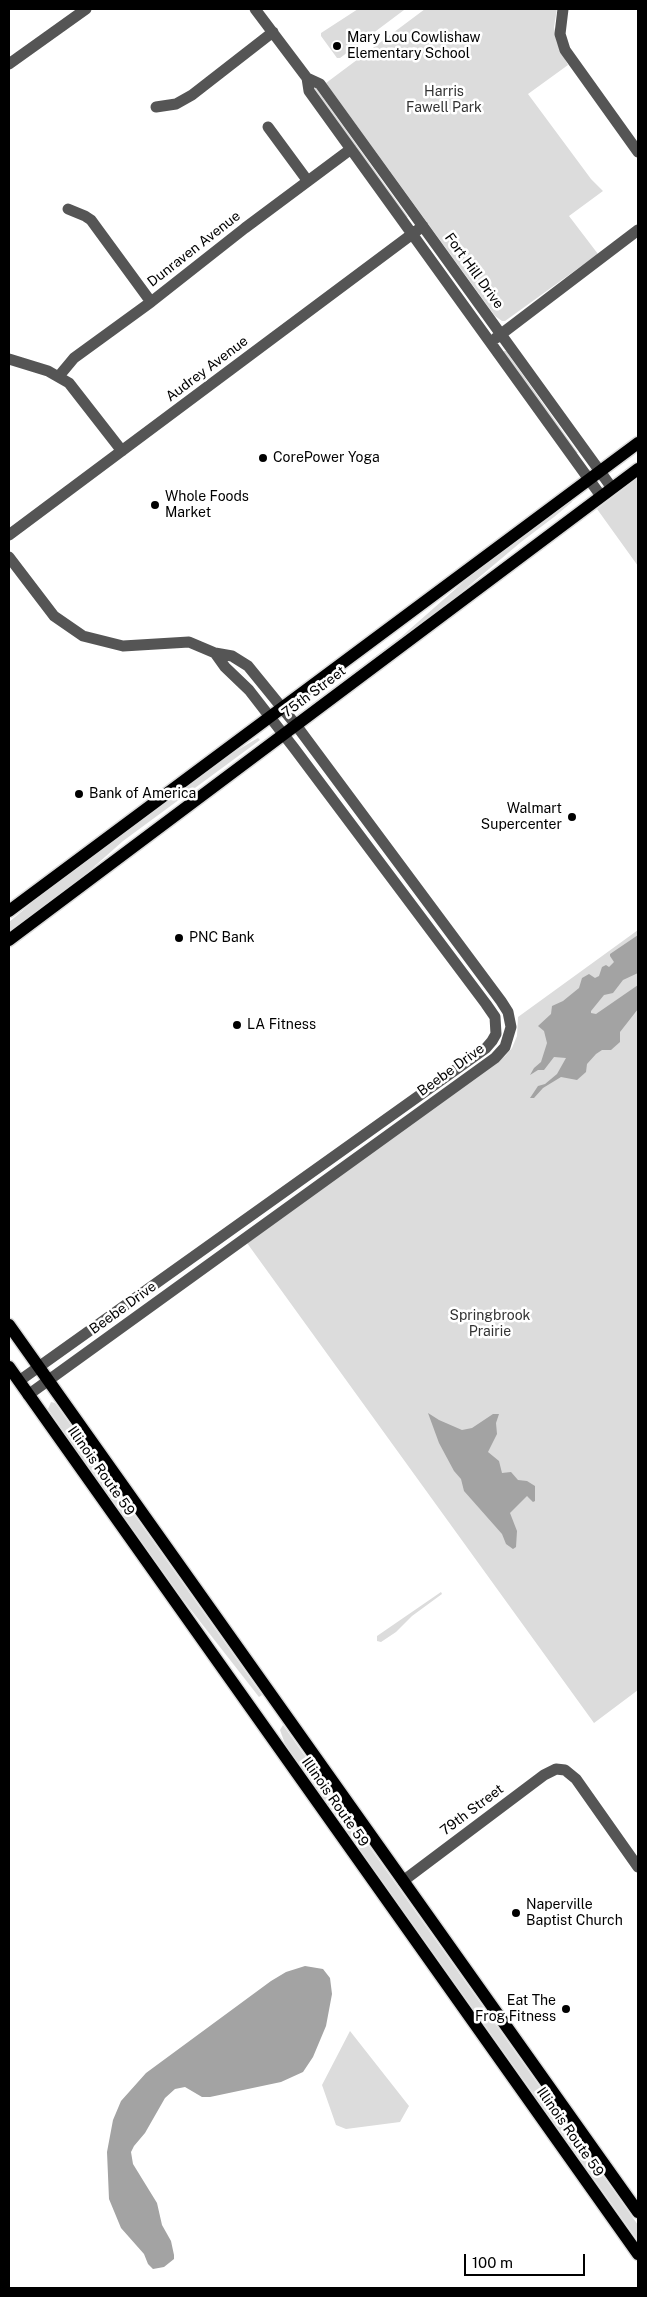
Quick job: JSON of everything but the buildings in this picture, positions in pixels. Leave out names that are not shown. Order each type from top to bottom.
[{"type":"main road","name":"75th Street","points":[[9,911],[638,443]]},
{"type":"main road","name":"75th Street","points":[[9,940],[638,469]]},
{"type":"main road","name":"Illinois Route 59","points":[[9,1325],[638,2212]]},
{"type":"main road","name":"Illinois Route 59","points":[[9,1367],[638,2254]]},
{"type":"street","name":"Fort Hill Drive","points":[[255,9],[307,78],[320,84],[612,488]]},
{"type":"street","points":[[563,9],[560,34],[565,50],[638,152]]},
{"type":"street","points":[[9,64],[80,11]]},
{"type":"street","points":[[156,108],[176,104],[192,95],[272,32]]},
{"type":"street","name":"Fort Hill Drive","points":[[307,78],[308,91],[602,496]]},
{"type":"street","points":[[268,127],[307,180]]},
{"type":"street","name":"Dunraven Avenue","points":[[59,376],[74,358],[151,302],[307,180],[351,149]]},
{"type":"street","points":[[68,209],[91,220],[151,302]]},
{"type":"street","name":"Audrey Avenue","points":[[9,535],[423,226]]},
{"type":"street","points":[[491,342],[638,230]]},
{"type":"street","points":[[9,359],[38,367],[59,376],[78,393],[122,451]]},
{"type":"street","name":"Beebe Drive","points":[[9,557],[54,616],[83,636],[123,646],[189,642],[215,653],[232,656],[248,666],[296,725],[504,1005],[510,1022],[505,1048],[495,1058],[28,1395]]},
{"type":"street","name":"Beebe Drive","points":[[19,1381],[486,1048],[494,1039],[497,1025],[493,1014],[270,717],[241,681],[225,667],[215,653]]},
{"type":"street","name":"79th Street","points":[[403,1881],[544,1775],[552,1770],[561,1769],[570,1772],[576,1779],[638,1867]]},
{"type":"green space","points":[[358,9],[404,10],[340,58],[337,58],[321,36],[321,33]]},
{"type":"green space","name":"Harris Fawell Park","points":[[425,9],[557,9],[554,27],[557,43],[568,65],[528,94],[591,179],[603,191],[569,216],[598,254],[505,321],[495,316],[326,83]]},
{"type":"green space","points":[[309,81],[311,81],[408,217],[406,218]]},
{"type":"green space","points":[[506,351],[578,453],[576,453],[503,353]]},
{"type":"green space","points":[[638,478],[638,566],[597,509]]},
{"type":"green space","points":[[570,500],[572,502],[432,617],[305,712],[304,710],[401,637],[485,563]]},
{"type":"green space","points":[[258,738],[260,740],[123,841],[70,888],[9,933],[9,922],[59,880],[219,761]]},
{"type":"green space","name":"Springbrook Prairie","points":[[638,930],[638,1690],[594,1723],[247,1243],[505,1056],[512,1048],[517,1036],[518,1017]]},
{"type":"green space","points":[[51,1402],[55,1403],[262,1695],[259,1697],[184,1601],[48,1409]]},
{"type":"green space","points":[[441,1592],[442,1594],[412,1616],[396,1632],[381,1642],[377,1641],[377,1636]]},
{"type":"green space","points":[[283,1725],[638,2225],[638,2241],[285,1744],[280,1730]]},
{"type":"green space","points":[[350,2031],[409,2106],[400,2122],[346,2129],[336,2125],[322,2085]]},
{"type":"shaded area","points":[[638,935],[638,973],[623,980],[613,993],[604,995],[591,1011],[591,1013],[596,1014],[638,985],[638,1009],[620,1032],[620,1042],[611,1050],[602,1050],[596,1054],[587,1064],[586,1072],[577,1080],[561,1077],[543,1088],[534,1098],[530,1098],[538,1086],[545,1084],[557,1074],[566,1058],[554,1057],[544,1070],[538,1070],[530,1075],[541,1062],[547,1043],[544,1031],[538,1026],[551,1014],[552,1006],[563,1001],[579,988],[582,978],[589,974],[595,978],[599,976],[602,967],[606,965],[609,967],[614,962],[610,954]]},
{"type":"shaded area","points":[[428,1413],[462,1430],[472,1428],[493,1414],[499,1414],[496,1423],[497,1434],[488,1452],[499,1461],[502,1473],[511,1472],[518,1480],[527,1481],[535,1486],[535,1501],[533,1502],[527,1496],[510,1513],[517,1531],[516,1547],[513,1549],[506,1544],[502,1534],[464,1491],[461,1479],[454,1471],[439,1443]]},
{"type":"shaded area","points":[[305,1966],[323,1969],[330,1978],[332,1994],[326,2026],[313,2057],[303,2072],[281,2082],[210,2097],[202,2097],[185,2087],[175,2089],[165,2098],[145,2133],[134,2146],[131,2152],[133,2164],[157,2203],[162,2225],[171,2241],[174,2255],[174,2259],[164,2267],[153,2269],[148,2264],[144,2254],[121,2228],[109,2199],[107,2152],[113,2120],[121,2101],[146,2073],[271,1981],[286,1972]]},
{"type":"place","name":"Mary Lou Cowlishaw Elementary School","points":[[337,46]]},
{"type":"place","name":"CorePower Yoga","points":[[263,458]]},
{"type":"place","name":"Whole Foods Market","points":[[155,505]]},
{"type":"place","name":"Bank of America","points":[[79,794]]},
{"type":"place","name":"Walmart Supercenter","points":[[572,817]]},
{"type":"place","name":"PNC Bank","points":[[179,938]]},
{"type":"place","name":"LA Fitness","points":[[237,1025]]},
{"type":"place","name":"Naperville Baptist Church","points":[[516,1913]]},
{"type":"place","name":"Eat The Frog Fitness","points":[[566,2009]]}]
